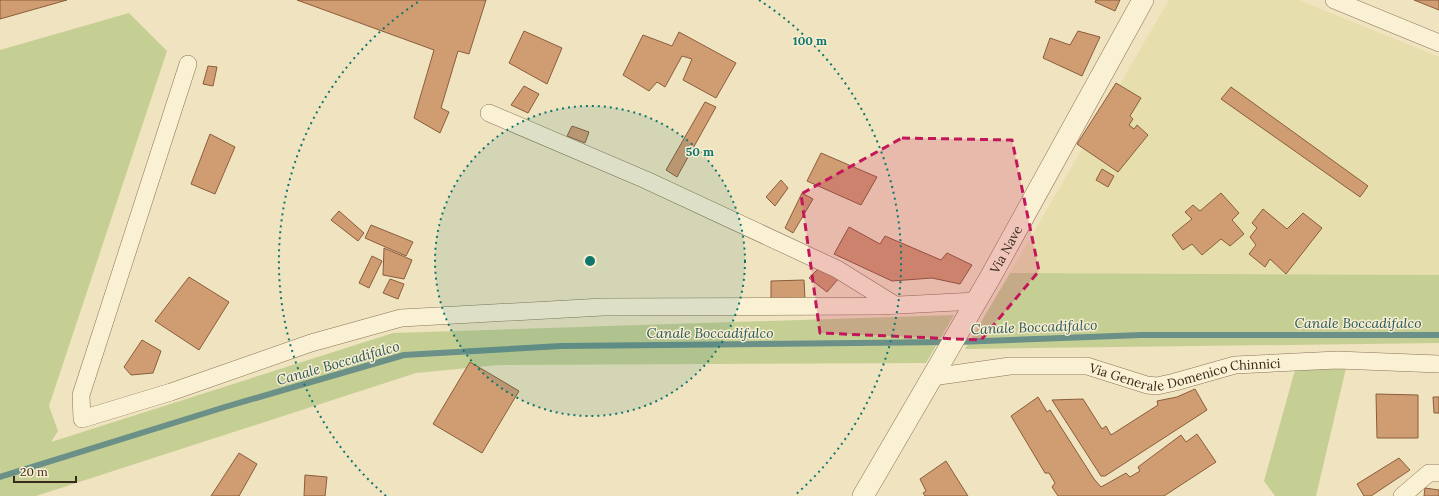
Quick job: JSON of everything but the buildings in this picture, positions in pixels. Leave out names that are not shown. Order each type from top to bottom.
[{"type":"street","name":"Via Nave","points":[[863,496],[976,301],[1143,0]]},
{"type":"street","points":[[1334,0],[1439,43]]},
{"type":"street","points":[[188,64],[81,395],[82,419],[171,392],[311,343],[401,318],[603,307],[895,305],[976,301]]},
{"type":"street","points":[[489,113],[646,180],[837,270],[895,305]]},
{"type":"street","name":"Via Generale Domenico Chinnici","points":[[936,371],[1010,366],[1086,366],[1147,385],[1157,386],[1181,381],[1235,365],[1337,360],[1439,364]]},
{"type":"street","points":[[1402,496],[1429,473],[1439,473]]},
{"type":"highlighted area","points":[[902,138],[1012,140],[1039,271],[981,340],[820,333],[801,194]]},
{"type":"shaded area","points":[[1169,0],[1299,0],[1439,57],[1439,275],[1010,273]]},
{"type":"green space","points":[[129,13],[167,51],[49,406],[58,431],[51,442],[393,333],[954,315],[926,363],[499,365],[416,373],[36,496],[0,496],[0,50]]},
{"type":"green space","points":[[1010,273],[1439,275],[1439,343],[965,349]]},
{"type":"green space","points":[[1346,368],[1316,496],[1275,496],[1264,481],[1295,370]]},
{"type":"waterway","name":"Canale Boccadifalco","points":[[957,342],[1141,335],[1439,335]]},
{"type":"waterway","name":"Canale Boccadifalco","points":[[0,477],[225,407],[404,355],[561,346],[948,342]]}]
